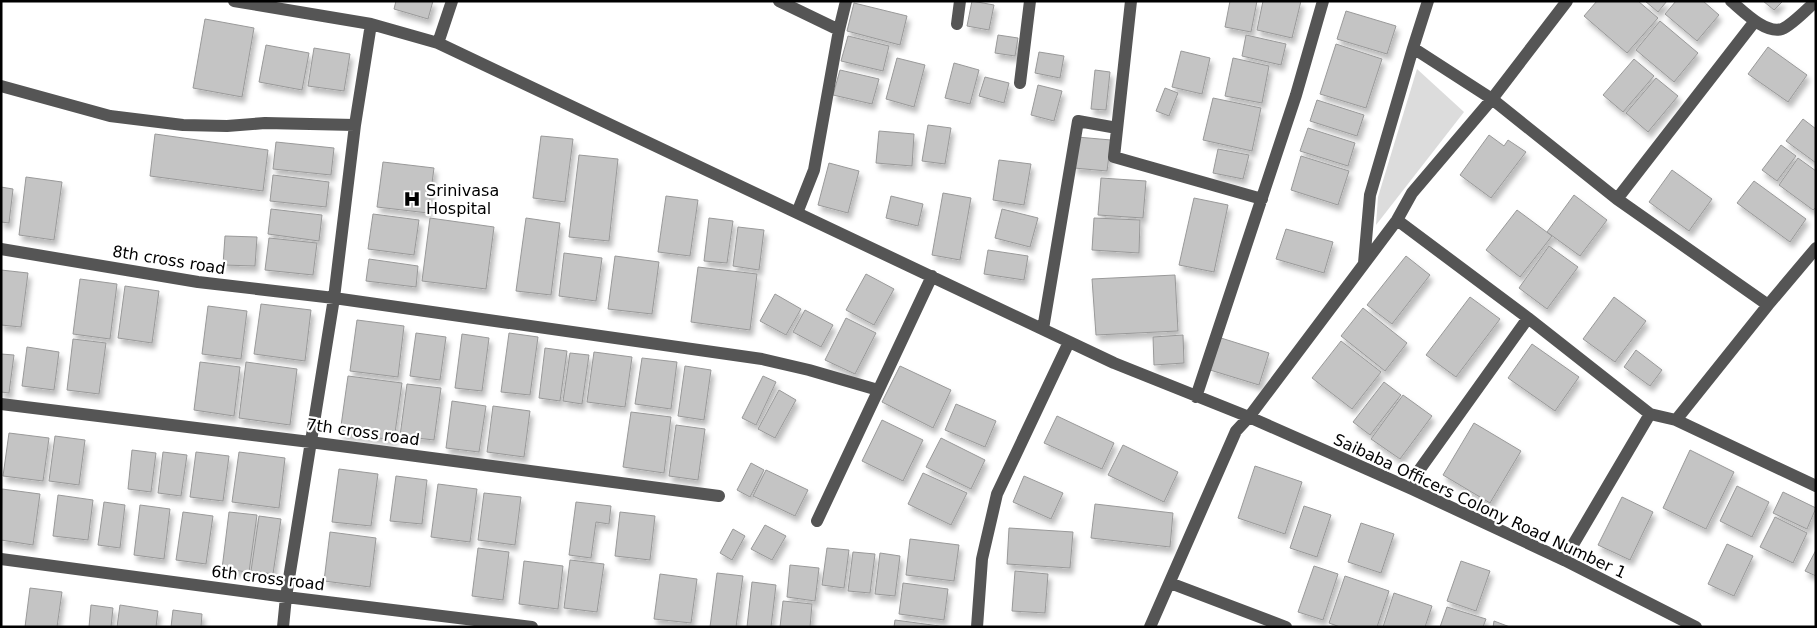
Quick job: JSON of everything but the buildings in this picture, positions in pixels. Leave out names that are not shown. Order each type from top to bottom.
[{"type":"street","name":"Saibaba Officers Colony Road Number 1","points":[[234,1],[370,24],[438,43],[1114,363],[1249,417],[1412,489],[1564,560],[1696,627]]},
{"type":"street","points":[[438,43],[452,1]]},
{"type":"street","points":[[779,1],[839,30]]},
{"type":"street","points":[[797,212],[814,170],[846,1]]},
{"type":"street","points":[[957,24],[960,1]]},
{"type":"street","points":[[1020,83],[1030,1]]},
{"type":"street","points":[[1131,1],[1114,157],[1262,199]]},
{"type":"street","points":[[1196,397],[1296,95],[1323,1]]},
{"type":"street","points":[[1364,263],[1370,195],[1428,1]]},
{"type":"street","points":[[1150,627],[1236,431],[1249,417],[1397,220],[1412,193],[1492,99],[1567,1]]},
{"type":"street","points":[[1731,1],[1755,21],[1768,28],[1781,29],[1790,24],[1816,1]]},
{"type":"street","points":[[1617,199],[1755,21]]},
{"type":"street","points":[[283,627],[310,442],[334,298],[355,125],[370,24]]},
{"type":"street","points":[[1413,48],[1492,99],[1617,199],[1768,304]]},
{"type":"street","points":[[1,86],[110,116],[183,125],[227,126],[265,123],[355,125]]},
{"type":"street","points":[[1042,329],[1078,121],[1117,128]]},
{"type":"street","points":[[1397,220],[1528,318],[1650,414],[1676,420],[1816,486]]},
{"type":"street","points":[[1676,420],[1768,304],[1816,248]]},
{"type":"street","name":"8th cross road","points":[[1,249],[198,282],[334,298],[762,359],[809,370],[878,390]]},
{"type":"street","points":[[817,521],[932,276]]},
{"type":"street","points":[[1412,489],[1415,476],[1528,318]]},
{"type":"street","points":[[977,627],[982,559],[997,494],[1069,342]]},
{"type":"street","name":"7th cross road","points":[[1,404],[310,442],[719,496]]},
{"type":"street","points":[[1564,560],[1650,414]]},
{"type":"street","name":"6th cross road","points":[[1,559],[532,627]]},
{"type":"street","points":[[1170,582],[1286,627]]},
{"type":"shaded area","points":[[1417,69],[1464,112],[1376,225],[1378,197]]},
{"type":"place","name":"Srinivasa Hospital","points":[[412,199]]}]
